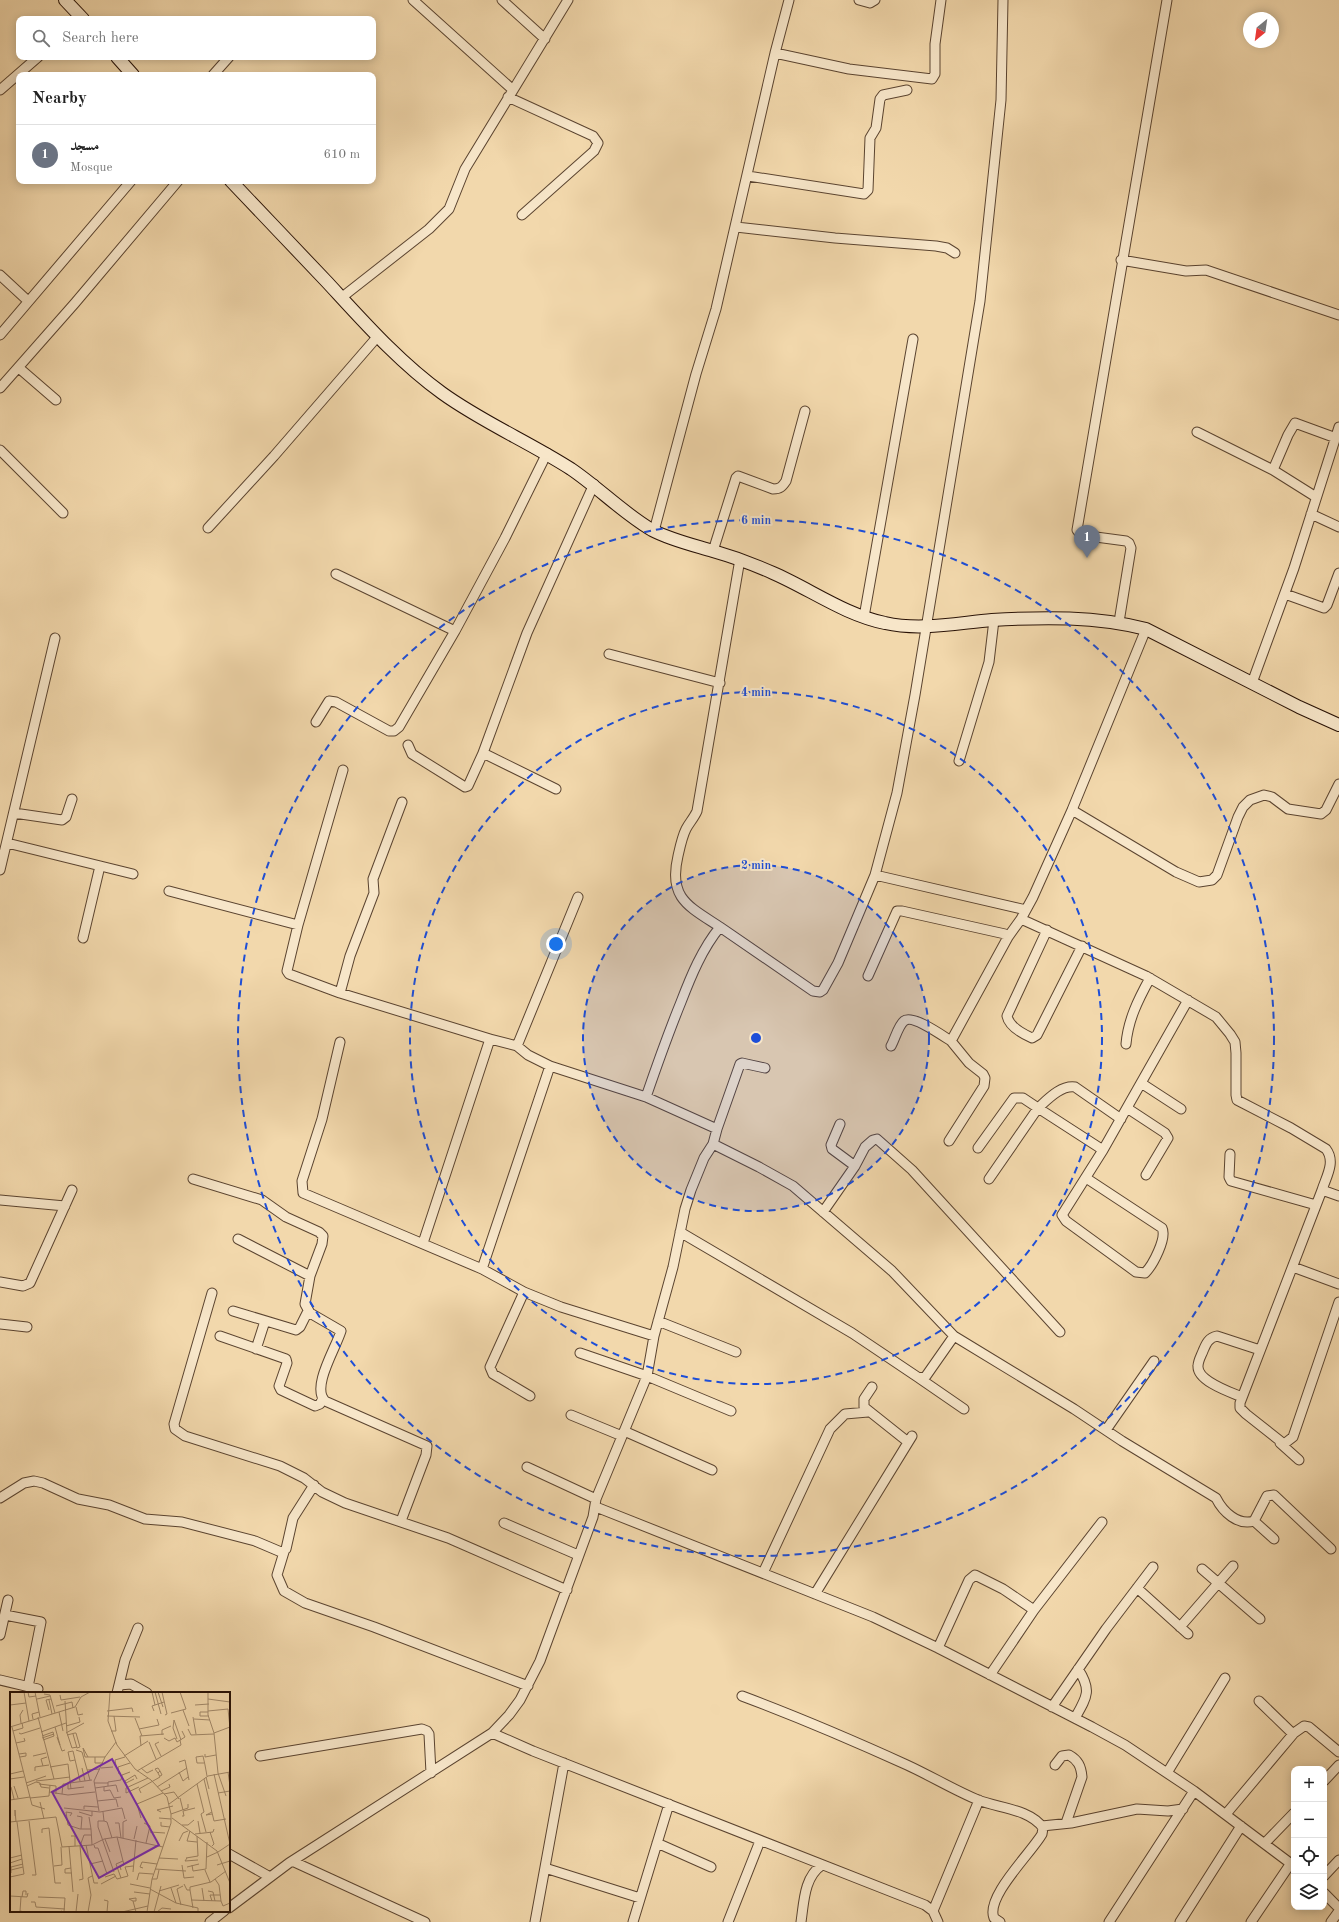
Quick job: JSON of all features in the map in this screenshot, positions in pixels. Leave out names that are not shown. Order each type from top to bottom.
[{"type":"main road","points":[[65,0],[80,16]]},
{"type":"main road","points":[[120,60],[130,72]]},
{"type":"main road","points":[[234,184],[341,298],[418,374],[463,407],[547,453],[594,484],[630,515],[654,531],[740,559],[802,586],[826,600],[864,617],[886,624],[926,626],[994,620],[1068,618],[1119,622],[1146,629],[1339,725]]},
{"type":"street","points":[[413,0],[510,94],[593,136],[598,143],[594,151],[522,215]]},
{"type":"street","points":[[502,0],[545,39]]},
{"type":"street","points":[[341,298],[428,229],[449,209],[465,169],[568,0]]},
{"type":"street","points":[[654,531],[694,381],[716,309],[748,176],[775,53],[789,0]]},
{"type":"street","points":[[859,0],[870,3],[875,0]]},
{"type":"street","points":[[775,53],[849,69],[932,79],[935,74],[935,44],[941,0]]},
{"type":"street","points":[[740,559],[697,811],[684,832],[674,872],[675,883],[680,896],[691,907],[813,991],[820,992],[823,990],[838,963],[875,875],[897,793],[915,696],[980,301],[1001,100],[1003,0]]},
{"type":"street","points":[[1119,622],[1130,556],[1129,544],[1126,541],[1081,535],[1077,530],[1167,0]]},
{"type":"street","points":[[21,72],[35,60]]},
{"type":"street","points":[[216,72],[226,60]]},
{"type":"street","points":[[0,90],[16,76]]},
{"type":"street","points":[[748,176],[864,194],[868,190],[870,138],[876,128],[880,99],[883,95],[907,90]]},
{"type":"street","points":[[0,335],[128,184]]},
{"type":"street","points":[[0,388],[175,184]]},
{"type":"street","points":[[736,227],[835,238],[936,246],[947,248],[955,253]]},
{"type":"street","points":[[1122,260],[1186,271],[1206,270],[1339,315]]},
{"type":"street","points":[[0,275],[28,302]]},
{"type":"street","points":[[208,528],[274,456],[378,336]]},
{"type":"street","points":[[864,617],[913,339]]},
{"type":"street","points":[[18,368],[56,400]]},
{"type":"street","points":[[713,551],[736,478],[738,476],[773,489],[778,489],[786,481],[805,412]]},
{"type":"street","points":[[1273,470],[1288,435],[1295,423],[1336,438]]},
{"type":"street","points":[[1252,683],[1285,594],[1339,427]]},
{"type":"street","points":[[1197,432],[1273,470],[1316,498]]},
{"type":"street","points":[[0,450],[63,512]]},
{"type":"street","points":[[316,722],[329,700],[336,702],[389,731],[394,730],[403,722],[455,631],[505,538],[547,453]]},
{"type":"street","points":[[408,745],[412,754],[465,787],[468,786],[483,753],[527,634],[594,484]]},
{"type":"street","points":[[1311,514],[1339,527]]},
{"type":"street","points":[[1285,594],[1324,608],[1327,605],[1339,573]]},
{"type":"street","points":[[336,574],[455,631]]},
{"type":"street","points":[[959,761],[989,662],[994,620]]},
{"type":"street","points":[[951,1041],[1008,937],[1026,910],[1072,810],[1146,629]]},
{"type":"street","points":[[0,870],[55,638]]},
{"type":"street","points":[[609,654],[720,683]]},
{"type":"street","points":[[483,753],[556,789]]},
{"type":"street","points":[[343,770],[298,925],[288,970],[289,974],[340,993],[517,1046],[550,1066],[646,1097],[717,1129]]},
{"type":"street","points":[[1072,810],[1176,872],[1198,882],[1207,882],[1212,880],[1217,875],[1238,817],[1250,800],[1264,795],[1272,797],[1288,809],[1321,814],[1326,810],[1339,784]]},
{"type":"street","points":[[14,813],[62,820],[66,817],[72,799]]},
{"type":"street","points":[[340,993],[350,956],[374,893],[373,879],[402,802]]},
{"type":"street","points":[[7,843],[133,874]]},
{"type":"street","points":[[83,938],[100,866]]},
{"type":"street","points":[[875,875],[1026,910]]},
{"type":"street","points":[[169,891],[298,925]]},
{"type":"street","points":[[517,1046],[578,897]]},
{"type":"street","points":[[868,976],[897,911],[1005,934],[1008,937]]},
{"type":"street","points":[[1021,919],[1150,978],[1216,1017],[1235,1042],[1237,1100],[1291,1128],[1326,1150],[1329,1154],[1330,1164],[1322,1190],[1240,1403],[1240,1408],[1299,1460]]},
{"type":"street","points":[[646,1097],[664,1044],[692,974],[711,938],[720,927]]},
{"type":"street","points":[[1047,930],[1007,1016],[1010,1024],[1032,1038],[1037,1035],[1082,946]]},
{"type":"street","points":[[1126,1044],[1126,1034],[1134,1010],[1150,978]]},
{"type":"street","points":[[1086,1178],[1162,1228],[1164,1234],[1158,1252],[1153,1263],[1145,1273],[1136,1272],[1063,1218],[1063,1212],[1103,1150],[1188,1000]]},
{"type":"street","points":[[891,1046],[903,1022],[907,1019],[912,1019],[951,1041],[969,1063],[983,1074],[985,1078],[984,1086],[949,1141]]},
{"type":"street","points":[[423,1243],[490,1039]]},
{"type":"street","points":[[340,1042],[322,1119],[302,1181],[304,1193],[482,1269],[524,1292],[561,1307],[654,1336]]},
{"type":"street","points":[[230,1907],[292,1861],[492,1733],[509,1715],[528,1686],[540,1661],[567,1590],[596,1503],[647,1376],[654,1336],[673,1267],[691,1190],[704,1158],[712,1144],[740,1064],[742,1063],[765,1068]]},
{"type":"street","points":[[482,1269],[524,1148],[550,1066]]},
{"type":"street","points":[[1141,1083],[1181,1109]]},
{"type":"street","points":[[989,1179],[1038,1108],[1052,1096],[1070,1086],[1079,1089],[1121,1119]]},
{"type":"street","points":[[978,1148],[1014,1098],[1023,1098],[1103,1150]]},
{"type":"street","points":[[1127,1108],[1165,1133],[1168,1138],[1146,1174]]},
{"type":"street","points":[[840,1124],[831,1145],[832,1149],[855,1166]]},
{"type":"street","points":[[823,1212],[855,1166],[866,1147],[873,1140],[877,1139],[917,1175],[1060,1332]]},
{"type":"street","points":[[712,1144],[759,1167],[793,1186],[892,1272],[954,1336],[1216,1498],[1227,1512],[1238,1521],[1246,1524],[1254,1522],[1267,1496],[1274,1495],[1331,1550]]},
{"type":"street","points":[[1230,1154],[1229,1177],[1231,1181],[1316,1205]]},
{"type":"street","points":[[193,1179],[262,1200],[286,1217],[319,1232],[323,1236],[322,1244],[310,1276],[305,1304],[308,1311],[341,1331],[321,1379],[320,1393],[322,1398],[325,1401],[427,1446],[426,1455],[401,1521]]},
{"type":"street","points":[[0,1282],[25,1286],[30,1283],[72,1190]]},
{"type":"street","points":[[1322,1190],[1339,1196]]},
{"type":"street","points":[[0,1200],[65,1206]]},
{"type":"street","points":[[680,1232],[852,1333],[964,1409]]},
{"type":"street","points":[[238,1239],[310,1276]]},
{"type":"street","points":[[1293,1267],[1339,1284]]},
{"type":"street","points":[[524,1292],[490,1367],[493,1374],[530,1396]]},
{"type":"street","points":[[212,1293],[174,1424],[175,1429],[185,1436],[280,1466],[314,1485],[322,1492],[345,1503],[448,1538],[567,1590]]},
{"type":"street","points":[[1280,1443],[1287,1443],[1292,1437],[1339,1302]]},
{"type":"street","points":[[233,1311],[296,1330],[300,1327],[308,1311]]},
{"type":"street","points":[[256,1349],[266,1321]]},
{"type":"street","points":[[658,1321],[736,1352]]},
{"type":"street","points":[[0,1324],[27,1327]]},
{"type":"street","points":[[220,1336],[284,1358],[287,1361],[279,1386],[281,1390],[315,1406],[320,1404],[322,1398]]},
{"type":"street","points":[[919,1378],[926,1376],[932,1369],[954,1336]]},
{"type":"street","points":[[1242,1397],[1218,1387],[1202,1375],[1198,1371],[1200,1357],[1208,1341],[1212,1337],[1216,1336],[1260,1350]]},
{"type":"street","points":[[580,1353],[647,1376],[732,1411]]},
{"type":"street","points":[[1106,1430],[1154,1361]]},
{"type":"street","points":[[815,1594],[910,1439],[868,1412],[863,1404],[864,1399],[872,1387]]},
{"type":"street","points":[[763,1573],[830,1429],[845,1414],[868,1412]]},
{"type":"street","points":[[571,1416],[623,1434],[712,1470]]},
{"type":"street","points":[[527,1467],[596,1503],[716,1556],[873,1617],[938,1648],[1075,1718],[1125,1746],[1194,1791],[1266,1843],[1291,1864]]},
{"type":"street","points":[[0,1498],[24,1483],[34,1481],[43,1483],[78,1499],[109,1505],[140,1518],[182,1522],[247,1539],[284,1552]]},
{"type":"street","points":[[314,1485],[293,1518],[286,1549],[276,1575],[284,1591],[305,1603],[374,1627],[528,1686]]},
{"type":"street","points":[[990,1675],[1034,1610],[1102,1522]]},
{"type":"street","points":[[1254,1522],[1274,1539]]},
{"type":"street","points":[[504,1523],[578,1555]]},
{"type":"street","points":[[1180,1627],[1233,1566]]},
{"type":"street","points":[[1052,1707],[1153,1567]]},
{"type":"street","points":[[1202,1569],[1219,1582],[1260,1619]]},
{"type":"street","points":[[938,1648],[969,1580],[975,1575],[1003,1589],[1034,1610]]},
{"type":"street","points":[[1137,1588],[1188,1634]]},
{"type":"street","points":[[0,1635],[8,1600]]},
{"type":"street","points":[[5,1615],[41,1622],[28,1687]]},
{"type":"street","points":[[118,1689],[125,1660],[138,1628]]},
{"type":"street","points":[[1075,1718],[1087,1694],[1085,1681],[1078,1669]]},
{"type":"street","points":[[1167,1773],[1224,1678]]},
{"type":"street","points":[[0,1680],[38,1689]]},
{"type":"street","points":[[118,1689],[131,1684],[145,1692]]},
{"type":"street","points":[[742,1696],[856,1742],[979,1800],[1031,1817],[1039,1822],[1042,1826],[1042,1834],[1039,1840],[1007,1881],[995,1902],[992,1911],[993,1915],[1000,1922]]},
{"type":"street","points":[[1259,1701],[1293,1734]]},
{"type":"street","points":[[1226,1814],[1293,1734],[1304,1726],[1309,1727],[1339,1752]]},
{"type":"street","points":[[260,1756],[422,1729],[427,1731],[429,1734],[431,1773]]},
{"type":"street","points":[[492,1733],[760,1841],[925,1905],[933,1911],[938,1922]]},
{"type":"street","points":[[1055,1765],[1062,1756],[1069,1755],[1076,1760],[1082,1772],[1082,1777],[1066,1823]]},
{"type":"street","points":[[535,1922],[564,1763]]},
{"type":"street","points":[[1327,1778],[1339,1765]]},
{"type":"street","points":[[1109,1922],[1194,1791]]},
{"type":"street","points":[[933,1911],[979,1800]]},
{"type":"street","points":[[633,1922],[669,1804]]},
{"type":"street","points":[[1042,1826],[1066,1823],[1137,1809],[1168,1811],[1183,1809]]},
{"type":"street","points":[[1266,1843],[1291,1816]]},
{"type":"street","points":[[1180,1922],[1241,1826]]},
{"type":"street","points":[[728,1922],[760,1841]]},
{"type":"street","points":[[657,1843],[710,1867]]},
{"type":"street","points":[[230,1855],[270,1877]]},
{"type":"street","points":[[1326,1874],[1339,1860]]},
{"type":"street","points":[[292,1861],[425,1922]]},
{"type":"street","points":[[801,1922],[805,1894],[810,1879],[815,1870],[822,1865]]},
{"type":"street","points":[[1251,1922],[1291,1866]]},
{"type":"street","points":[[545,1868],[640,1898]]},
{"type":"street","points":[[1327,1896],[1339,1908]]},
{"type":"street","points":[[1331,1922],[1339,1911]]},
{"type":"street","points":[[210,1922],[223,1912]]},
{"type":"place","name":"مسجد","points":[[1087,558]]}]
